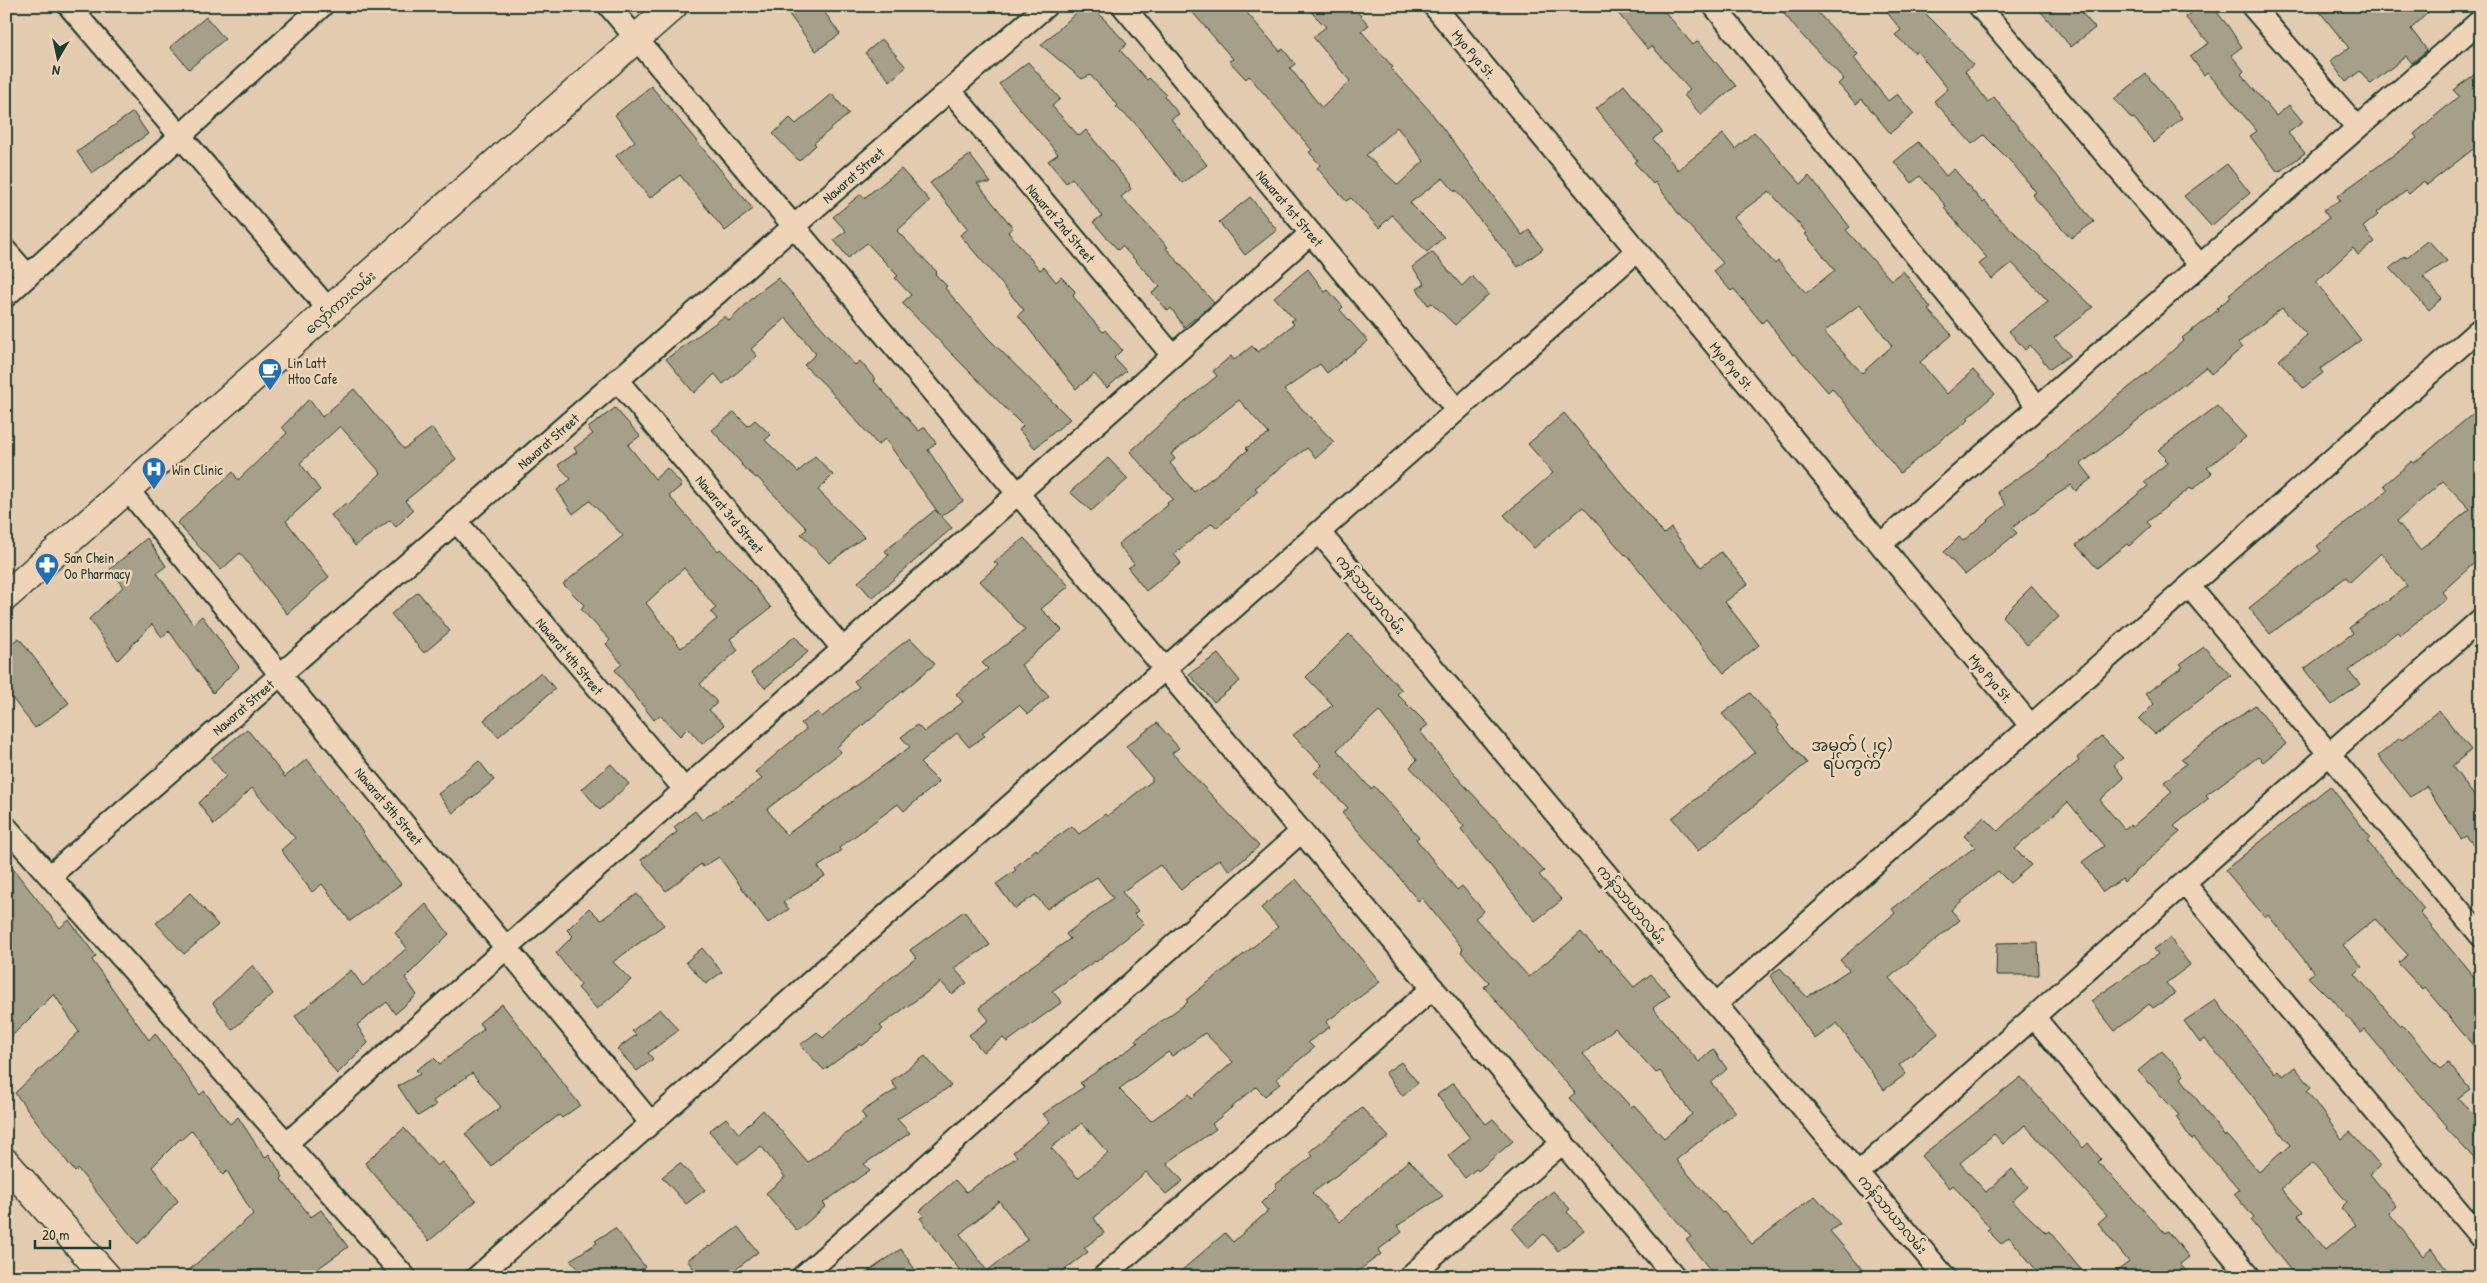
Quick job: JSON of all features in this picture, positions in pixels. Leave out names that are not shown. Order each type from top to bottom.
[{"type":"main road","name":"လှော်ကားလမ်း","points":[[6,596],[673,6]]},
{"type":"main road","points":[[6,1163],[107,1277]]},
{"type":"street","points":[[69,6],[330,310]]},
{"type":"street","points":[[6,296],[322,6]]},
{"type":"street","points":[[610,6],[1675,1277]]},
{"type":"street","name":"Nawarat Street","points":[[50,876],[1046,6]]},
{"type":"street","name":"Nawarat 1st Street","points":[[1123,6],[1457,410]]},
{"type":"street","name":"Myo Pya St.","points":[[1434,6],[2031,726]]},
{"type":"street","points":[[1714,6],[2038,407]]},
{"type":"street","points":[[1979,6],[2200,265]]},
{"type":"street","points":[[2252,6],[2357,127]]},
{"type":"street","points":[[1880,544],[2481,20]]},
{"type":"street","name":"Nawarat 2nd Street","points":[[950,90],[1173,356]]},
{"type":"street","points":[[287,1143],[1311,233]]},
{"type":"street","points":[[6,251],[28,276]]},
{"type":"street","points":[[477,1277],[1637,251]]},
{"type":"street","points":[[1716,1004],[2481,328]]},
{"type":"street","name":"Nawarat 3rd Street","points":[[617,380],[843,649]]},
{"type":"street","name":"Nawarat 5th Street","points":[[127,490],[651,1123]]},
{"type":"street","name":"Nawarat 4th Street","points":[[456,521],[685,790]]},
{"type":"street","name":"ကန်သာယာလမ်း","points":[[1319,532],[1945,1277]]},
{"type":"street","points":[[2189,586],[2481,936]]},
{"type":"street","points":[[1858,1173],[2481,619]]},
{"type":"street","points":[[6,826],[405,1277]]},
{"type":"street","points":[[802,1277],[1302,831]]},
{"type":"street","points":[[2184,883],[2481,1238]]},
{"type":"street","points":[[1103,1277],[1433,988]]},
{"type":"street","points":[[2034,1017],[2250,1277]]},
{"type":"street","points":[[1409,1277],[1563,1142]]},
{"type":"building","points":[[783,6],[820,6],[840,34],[816,51]]},
{"type":"building","points":[[1084,6],[1092,6],[1127,44],[1120,50],[1147,80],[1149,78],[1166,94],[1164,96],[1179,114],[1171,119],[1207,165],[1182,183],[1134,122],[1116,107],[1118,105],[1090,75],[1082,79],[1041,45]]},
{"type":"building","points":[[1187,6],[1241,6],[1280,51],[1283,49],[1295,64],[1290,68],[1322,108],[1350,81],[1313,37],[1326,27],[1305,6],[1352,6],[1369,25],[1361,31],[1393,67],[1391,69],[1430,111],[1522,235],[1529,230],[1543,249],[1518,267],[1456,190],[1455,192],[1443,178],[1410,203],[1444,237],[1427,252],[1392,215],[1379,228],[1351,198],[1346,201],[1317,168],[1320,165],[1309,152],[1312,150],[1249,76],[1246,79],[1229,61],[1233,59]],"holes":[[[1397,127],[1424,161],[1398,185],[1366,155]]]},
{"type":"building","points":[[1612,6],[1660,6],[1693,45],[1698,41],[1736,86],[1701,115],[1684,95],[1690,90],[1652,46],[1648,49]]},
{"type":"building","points":[[1778,6],[1811,6],[1858,54],[1854,58],[1888,101],[1897,94],[1914,114],[1890,133],[1862,99],[1856,104],[1838,84],[1844,79],[1798,31]]},
{"type":"building","points":[[1882,6],[1918,6],[1943,31],[1973,65],[1965,71],[1988,102],[1994,97],[2094,222],[2071,238],[2032,195],[2036,192],[2014,165],[1984,135],[1972,144],[1934,101],[1948,89],[1917,51],[1915,53],[1895,35],[1901,30]]},
{"type":"building","points":[[2036,6],[2076,6],[2095,28],[2071,47]]},
{"type":"building","points":[[2200,6],[2212,6],[2228,26],[2242,47],[2231,55],[2244,71],[2241,74],[2276,116],[2289,105],[2303,122],[2288,133],[2305,153],[2282,170],[2277,171],[2250,136],[2257,131],[2207,72],[2204,75],[2190,56],[2209,43],[2185,17]]},
{"type":"building","points":[[2315,6],[2435,6],[2411,29],[2427,50],[2412,63],[2406,56],[2371,84],[2360,71],[2346,82],[2330,61],[2349,48]]},
{"type":"building","points":[[206,17],[225,39],[189,69],[170,47]]},
{"type":"building","points":[[882,39],[906,67],[890,81],[865,53]]},
{"type":"building","points":[[1028,62],[1060,99],[1052,106],[1079,136],[1086,130],[1130,185],[1131,189],[1121,197],[1168,247],[1166,248],[1214,303],[1184,327],[1171,308],[1168,311],[1152,293],[1160,287],[1122,246],[1118,250],[1093,222],[1102,216],[1072,178],[1066,183],[1048,161],[1058,154],[999,84]]},
{"type":"building","points":[[2481,70],[2481,143],[2427,185],[2424,181],[2409,194],[2406,191],[2376,213],[2378,215],[2363,227],[2375,242],[2358,255],[2353,248],[2316,282],[2361,340],[2320,369],[2323,373],[2303,388],[2279,360],[2307,335],[2282,308],[2238,343],[2242,348],[2211,374],[2206,367],[2081,464],[2092,478],[2076,491],[2071,485],[2046,502],[2012,528],[2017,533],[1965,575],[1944,552],[1959,537],[1963,541],[2006,505],[1997,492],[2049,457],[2113,400],[2150,371],[2184,340],[2182,338],[2218,310],[2217,308],[2231,297],[2229,294],[2329,218],[2323,210],[2340,200],[2337,196],[2417,138],[2414,134],[2459,96],[2453,90]]},
{"type":"building","points":[[2146,74],[2182,118],[2154,143],[2134,118],[2132,119],[2114,99]]},
{"type":"building","points":[[1624,85],[1662,132],[1653,139],[1678,170],[1723,134],[1735,149],[1754,132],[1801,184],[1809,176],[1850,227],[1846,230],[1891,280],[1903,271],[1931,308],[1928,310],[1952,335],[1920,362],[1947,394],[1973,370],[1995,394],[1967,418],[1969,420],[1948,434],[1900,473],[1832,388],[1828,392],[1795,354],[1793,355],[1766,319],[1762,323],[1734,289],[1731,291],[1713,271],[1723,263],[1681,217],[1655,182],[1653,184],[1634,162],[1637,160],[1596,109]],"holes":[[[1769,191],[1807,233],[1805,234],[1835,270],[1806,293],[1778,261],[1775,264],[1734,217]],[[1860,304],[1892,346],[1862,373],[1824,332]]]},
{"type":"building","points":[[651,86],[753,209],[725,231],[680,175],[650,198],[616,156],[635,141],[615,115]]},
{"type":"building","points":[[832,94],[849,114],[814,143],[816,145],[799,161],[773,134],[790,118],[796,124]]},
{"type":"building","points":[[133,112],[148,134],[92,173],[77,152]]},
{"type":"building","points":[[1918,142],[1946,176],[1954,169],[1983,203],[1985,201],[1996,215],[2093,307],[2054,338],[2070,355],[2050,369],[2030,345],[2025,350],[2009,331],[2048,301],[2012,263],[1992,279],[1979,264],[1987,258],[1944,208],[1946,206],[1920,176],[1912,183],[1894,162]]},
{"type":"building","points":[[970,155],[991,183],[977,183],[1013,228],[1008,232],[1040,270],[1044,267],[1056,282],[1061,277],[1075,291],[1073,296],[1088,315],[1103,332],[1105,330],[1122,350],[1114,358],[1126,371],[1107,388],[1094,374],[1076,389],[1018,315],[1024,310],[960,235],[968,229],[930,183]]},
{"type":"building","points":[[2227,164],[2250,193],[2211,226],[2184,196]]},
{"type":"building","points":[[901,169],[930,201],[897,231],[937,272],[935,274],[947,286],[945,288],[988,338],[1070,419],[1035,448],[1019,430],[1023,426],[902,303],[911,295],[895,278],[898,276],[867,243],[848,258],[834,240],[846,231],[833,217],[861,194],[864,198]]},
{"type":"building","points":[[1250,197],[1277,230],[1245,255],[1219,222]]},
{"type":"building","points":[[2428,240],[2447,261],[2423,277],[2442,298],[2429,310],[2390,268]]},
{"type":"building","points":[[1432,252],[1462,286],[1472,276],[1489,294],[1455,325],[1432,303],[1428,305],[1417,289],[1425,284],[1412,267]]},
{"type":"building","points":[[1308,269],[1325,292],[1328,290],[1343,307],[1340,310],[1368,341],[1327,373],[1320,364],[1284,390],[1334,442],[1316,458],[1307,448],[1255,488],[1258,491],[1217,528],[1212,523],[1174,554],[1181,563],[1146,591],[1128,568],[1134,564],[1118,544],[1173,499],[1130,452],[1174,411],[1217,376],[1213,371],[1231,356],[1234,360],[1252,346],[1258,352],[1294,324],[1291,321],[1294,319],[1274,297]],"holes":[[[1239,400],[1269,434],[1246,448],[1248,450],[1194,492],[1170,463],[1175,459],[1171,454]]]},
{"type":"building","points":[[778,278],[855,365],[860,361],[875,379],[873,380],[919,431],[925,427],[936,443],[928,450],[963,501],[941,516],[952,528],[872,598],[858,582],[889,555],[885,551],[935,510],[940,515],[885,439],[878,445],[826,386],[804,365],[816,354],[786,318],[751,349],[757,356],[723,384],[715,374],[694,393],[666,359],[725,316],[729,321],[759,292]]},
{"type":"building","points":[[354,389],[404,449],[432,428],[456,459],[405,501],[413,510],[396,527],[390,520],[355,546],[331,515],[346,503],[348,505],[381,473],[340,426],[300,463],[320,490],[286,521],[329,577],[287,614],[240,553],[221,570],[177,523],[233,472],[238,480],[287,433],[282,427],[309,399],[322,417]]},
{"type":"building","points":[[2217,406],[2246,437],[2207,468],[2212,473],[2192,490],[2190,488],[2147,522],[2151,526],[2129,546],[2127,544],[2097,568],[2076,545],[2148,486],[2144,482],[2167,463],[2164,460],[2166,458],[2158,450]]},
{"type":"building","points":[[2481,407],[2481,557],[2442,592],[2447,598],[2400,635],[2397,632],[2349,671],[2360,684],[2332,705],[2304,669],[2353,633],[2349,628],[2407,586],[2381,553],[2350,582],[2346,577],[2270,634],[2249,608],[2321,551],[2317,546],[2388,490],[2384,485],[2412,461],[2414,463]],"holes":[[[2443,481],[2470,509],[2420,550],[2397,521]]]},
{"type":"building","points":[[615,408],[640,436],[628,445],[655,479],[667,468],[682,485],[669,496],[718,551],[720,549],[739,567],[771,608],[730,639],[738,650],[700,684],[716,701],[716,704],[709,710],[725,725],[702,744],[688,728],[680,736],[660,715],[654,720],[615,670],[622,664],[606,644],[610,640],[581,609],[584,605],[563,584],[623,536],[590,501],[573,514],[557,490],[571,479],[558,465],[577,452],[574,448],[593,434],[588,428]],"holes":[[[684,568],[716,608],[711,612],[717,619],[681,648],[646,603]]]},
{"type":"building","points":[[734,412],[748,426],[755,420],[771,435],[765,440],[798,472],[815,456],[833,475],[818,490],[864,537],[829,563],[801,534],[807,529],[757,477],[741,465],[712,430]]},
{"type":"building","points":[[1564,413],[1664,534],[1671,528],[1701,567],[1721,552],[1748,584],[1725,602],[1759,645],[1724,673],[1626,554],[1583,507],[1534,548],[1504,515],[1553,473],[1528,444]]},
{"type":"building","points":[[1108,458],[1128,479],[1091,511],[1070,492]]},
{"type":"building","points":[[147,538],[166,566],[157,573],[193,624],[202,616],[239,667],[213,693],[169,631],[162,637],[152,624],[118,660],[89,619],[123,587],[110,569]]},
{"type":"building","points":[[1024,538],[1069,586],[1041,609],[1062,630],[1021,665],[1049,697],[1028,714],[1019,705],[982,733],[985,736],[969,747],[957,733],[920,763],[939,782],[904,811],[898,804],[839,848],[841,851],[818,867],[825,876],[783,902],[789,909],[768,923],[719,857],[703,867],[701,864],[666,891],[641,860],[677,832],[674,827],[695,811],[702,820],[762,779],[755,772],[806,729],[801,723],[818,712],[822,717],[859,687],[854,681],[910,638],[935,664],[837,747],[841,752],[767,809],[786,835],[910,747],[901,737],[917,725],[924,732],[963,702],[956,694],[988,669],[982,663],[1025,630],[980,581],[998,565],[994,562]]},
{"type":"building","points":[[2032,586],[2059,617],[2027,645],[2002,616]]},
{"type":"building","points":[[418,592],[450,631],[424,653],[391,614]]},
{"type":"building","points":[[1349,634],[1402,690],[1397,694],[1428,725],[1420,731],[1453,773],[1544,871],[1539,875],[1562,900],[1535,921],[1461,829],[1464,826],[1410,767],[1417,760],[1379,711],[1337,750],[1371,789],[1374,786],[1419,837],[1416,839],[1457,890],[1462,886],[1484,911],[1475,918],[1529,977],[1581,932],[1599,952],[1601,950],[1634,987],[1651,974],[1670,995],[1653,1008],[1699,1062],[1713,1049],[1727,1069],[1711,1083],[1736,1112],[1676,1160],[1722,1213],[1724,1212],[1752,1244],[1815,1196],[1840,1224],[1830,1231],[1869,1277],[1716,1277],[1686,1240],[1691,1237],[1569,1098],[1575,1093],[1484,987],[1489,982],[1461,952],[1463,949],[1422,898],[1418,901],[1395,872],[1342,813],[1348,808],[1314,773],[1322,765],[1293,735],[1333,705],[1306,677]],"holes":[[[1615,1028],[1656,1073],[1660,1071],[1692,1114],[1664,1138],[1634,1105],[1631,1107],[1583,1054]]]},
{"type":"building","points":[[795,636],[808,652],[765,688],[751,673]]},
{"type":"building","points":[[19,638],[69,703],[35,728],[6,690],[6,647]]},
{"type":"building","points":[[2204,647],[2231,676],[2155,734],[2139,719],[2154,704],[2145,694],[2183,667],[2180,664]]},
{"type":"building","points":[[1218,654],[1240,681],[1214,702],[1189,674]]},
{"type":"building","points":[[541,672],[555,689],[498,737],[484,720]]},
{"type":"building","points":[[1750,693],[1779,726],[1777,728],[1807,763],[1698,851],[1672,818],[1755,752],[1722,714]]},
{"type":"building","points":[[2255,705],[2286,744],[2263,762],[2258,757],[2206,795],[2209,798],[2174,826],[2180,832],[2124,882],[2122,879],[2103,892],[2082,862],[2104,846],[2068,802],[2015,849],[2031,865],[2010,883],[1998,871],[1951,910],[1960,920],[1889,978],[1939,1033],[1899,1065],[1906,1074],[1884,1090],[1837,1023],[1815,1039],[1770,976],[1780,968],[1807,997],[1849,970],[1840,960],[1895,913],[1892,909],[1975,847],[1964,836],[1984,817],[1998,831],[2029,801],[2079,761],[2077,758],[2101,736],[2123,758],[2114,765],[2124,778],[2100,800],[2124,829],[2130,825],[2132,827],[2172,792],[2164,782],[2186,764],[2181,759]]},
{"type":"building","points":[[2439,710],[2471,750],[2452,766],[2481,805],[2481,853],[2466,836],[2461,839],[2426,786],[2411,797],[2378,756],[2400,738],[2402,740]]},
{"type":"building","points":[[1157,723],[1179,748],[1172,753],[1259,846],[1230,871],[1219,859],[1181,890],[1160,865],[1122,892],[1138,911],[1134,914],[1144,924],[1096,962],[1052,991],[1062,1002],[1007,1042],[1003,1038],[983,1052],[969,1035],[989,1020],[979,1008],[1019,975],[1070,939],[1066,934],[1113,898],[1097,877],[1047,909],[1035,895],[1015,909],[996,884],[1016,870],[1014,868],[1036,849],[1037,851],[1072,826],[1079,834],[1105,814],[1107,816],[1152,781],[1152,778],[1126,746]]},
{"type":"building","points":[[247,729],[285,777],[307,759],[354,819],[382,863],[384,862],[401,884],[350,921],[322,884],[312,892],[281,850],[295,838],[252,788],[214,825],[199,803],[226,776],[211,758]]},
{"type":"building","points":[[479,761],[494,780],[453,813],[438,794]]},
{"type":"building","points":[[611,764],[629,784],[600,810],[582,789]]},
{"type":"building","points":[[2330,786],[2371,838],[2367,841],[2424,909],[2420,913],[2481,985],[2481,1055],[2425,988],[2423,990],[2398,963],[2408,955],[2375,919],[2343,945],[2362,967],[2355,974],[2400,1026],[2402,1024],[2440,1069],[2448,1063],[2470,1089],[2458,1098],[2481,1123],[2481,1166],[2446,1128],[2447,1126],[2365,1030],[2361,1033],[2330,996],[2328,997],[2308,977],[2314,972],[2268,915],[2265,917],[2225,870]]},
{"type":"building","points":[[6,860],[60,928],[69,920],[96,956],[92,960],[149,1040],[155,1033],[200,1095],[204,1091],[230,1124],[238,1117],[265,1158],[269,1154],[283,1177],[281,1179],[311,1217],[321,1210],[348,1247],[306,1277],[181,1277],[253,1214],[227,1171],[223,1175],[192,1130],[180,1139],[152,1167],[178,1201],[138,1244],[78,1169],[75,1172],[15,1093],[79,1032],[54,994],[6,1042]]},
{"type":"building","points":[[1296,879],[1380,982],[1326,1022],[1330,1027],[1308,1042],[1314,1048],[1276,1079],[1281,1083],[1265,1096],[1256,1087],[1212,1124],[1216,1129],[1167,1163],[1183,1181],[1166,1194],[1146,1172],[1094,1218],[1104,1233],[1084,1248],[1088,1252],[1055,1277],[965,1277],[920,1218],[924,1216],[920,1211],[955,1180],[966,1192],[1017,1157],[1013,1152],[1050,1122],[1043,1114],[1084,1087],[1080,1083],[1138,1043],[1135,1040],[1188,1002],[1186,1000],[1278,927],[1261,908]],"holes":[[[1205,1033],[1233,1062],[1192,1098],[1189,1094],[1151,1121],[1119,1089],[1168,1052],[1172,1056]],[[1082,1123],[1108,1153],[1078,1178],[1051,1148]],[[999,1201],[1028,1239],[987,1271],[960,1234]]]},
{"type":"building","points":[[190,893],[218,925],[184,954],[156,923]]},
{"type":"building","points":[[637,894],[664,925],[613,962],[631,980],[597,1009],[578,988],[581,985],[556,953],[573,936],[567,930],[589,908],[601,920]]},
{"type":"building","points":[[426,904],[449,934],[405,978],[417,995],[395,1014],[387,1002],[357,1025],[368,1043],[337,1074],[295,1016],[351,970],[363,986],[407,948],[395,933]]},
{"type":"building","points":[[964,911],[990,945],[954,968],[967,983],[952,994],[941,982],[880,1026],[883,1029],[862,1046],[860,1044],[824,1070],[800,1045],[817,1032],[823,1038],[872,993],[916,958],[910,950]]},
{"type":"building","points":[[2170,938],[2190,965],[2166,983],[2175,994],[2153,1008],[2149,1004],[2115,1031],[2091,1001],[2158,954],[2154,949]]},
{"type":"building","points":[[2038,942],[2039,975],[1996,975],[1997,943]]},
{"type":"building","points":[[702,948],[722,972],[706,984],[686,962]]},
{"type":"building","points":[[253,965],[273,994],[232,1030],[213,1003]]},
{"type":"building","points":[[2215,1000],[2275,1073],[2278,1070],[2283,1076],[2295,1067],[2311,1087],[2307,1091],[2342,1139],[2350,1132],[2380,1166],[2370,1174],[2396,1206],[2389,1213],[2423,1256],[2431,1249],[2452,1277],[2296,1277],[2251,1221],[2254,1218],[2234,1194],[2239,1190],[2194,1138],[2192,1140],[2176,1117],[2179,1115],[2138,1071],[2162,1051],[2184,1075],[2181,1078],[2225,1137],[2226,1135],[2259,1172],[2290,1145],[2205,1039],[2200,1043],[2184,1021]],"holes":[[[2313,1163],[2347,1202],[2341,1208],[2356,1225],[2326,1250],[2298,1215],[2303,1212],[2281,1189]]]},
{"type":"building","points":[[502,1004],[580,1105],[562,1118],[559,1115],[491,1166],[465,1134],[501,1107],[472,1073],[433,1101],[436,1105],[418,1116],[398,1086],[420,1074],[416,1070],[434,1058],[440,1064],[484,1029],[479,1023]]},
{"type":"building","points":[[660,1009],[679,1030],[648,1053],[653,1059],[637,1071],[617,1049],[636,1035],[632,1031]]},
{"type":"building","points":[[925,1056],[951,1086],[897,1119],[910,1133],[864,1164],[870,1170],[823,1203],[826,1206],[797,1231],[766,1193],[785,1177],[761,1146],[738,1164],[709,1131],[726,1118],[739,1134],[763,1110],[808,1162],[866,1119],[861,1112],[897,1089],[891,1081]]},
{"type":"building","points":[[1401,1062],[1418,1083],[1403,1096],[1385,1073]]},
{"type":"building","points":[[2021,1077],[2083,1148],[2088,1143],[2101,1159],[2098,1162],[2165,1233],[2168,1231],[2189,1257],[2180,1264],[2191,1277],[2109,1277],[2129,1262],[2098,1223],[2107,1215],[2025,1125],[2003,1144],[1994,1134],[1960,1163],[1986,1192],[2012,1169],[2028,1187],[2012,1201],[2046,1233],[2049,1231],[2087,1277],[2042,1277],[2009,1237],[2001,1244],[1987,1230],[1990,1228],[1953,1185],[1950,1188],[1921,1156]]},
{"type":"building","points":[[1453,1083],[1486,1124],[1493,1119],[1513,1141],[1478,1171],[1476,1169],[1465,1178],[1448,1156],[1470,1138],[1437,1095]]},
{"type":"building","points":[[1362,1108],[1389,1137],[1312,1193],[1340,1222],[1409,1160],[1443,1196],[1397,1226],[1402,1232],[1378,1250],[1381,1254],[1350,1277],[1174,1277],[1225,1233],[1233,1242],[1268,1211],[1261,1203],[1277,1187],[1275,1185],[1313,1156],[1309,1152]]},
{"type":"building","points":[[404,1128],[437,1166],[442,1162],[476,1201],[429,1241],[365,1163]]},
{"type":"building","points":[[680,1163],[705,1190],[686,1204],[662,1177]]},
{"type":"building","points":[[1553,1191],[1570,1209],[1567,1212],[1584,1230],[1558,1251],[1544,1234],[1528,1248],[1511,1228]]},
{"type":"building","points":[[738,1227],[758,1252],[726,1277],[700,1277],[687,1260],[710,1247]]},
{"type":"building","points":[[615,1228],[645,1267],[631,1277],[586,1277],[570,1260],[597,1243],[595,1241]]},
{"type":"building","points":[[901,1249],[920,1277],[860,1277]]},
{"type":"place","name":"Lin Latt Htoo Cafe","points":[[270,391]]},
{"type":"place","name":"Win Clinic","points":[[154,490]]},
{"type":"place","name":"San Chein Oo Pharmacy","points":[[47,586]]},
{"type":"district","name":"အမှတ် (၂၄) ရပ်ကွက်","points":[[1852,754]]}]
